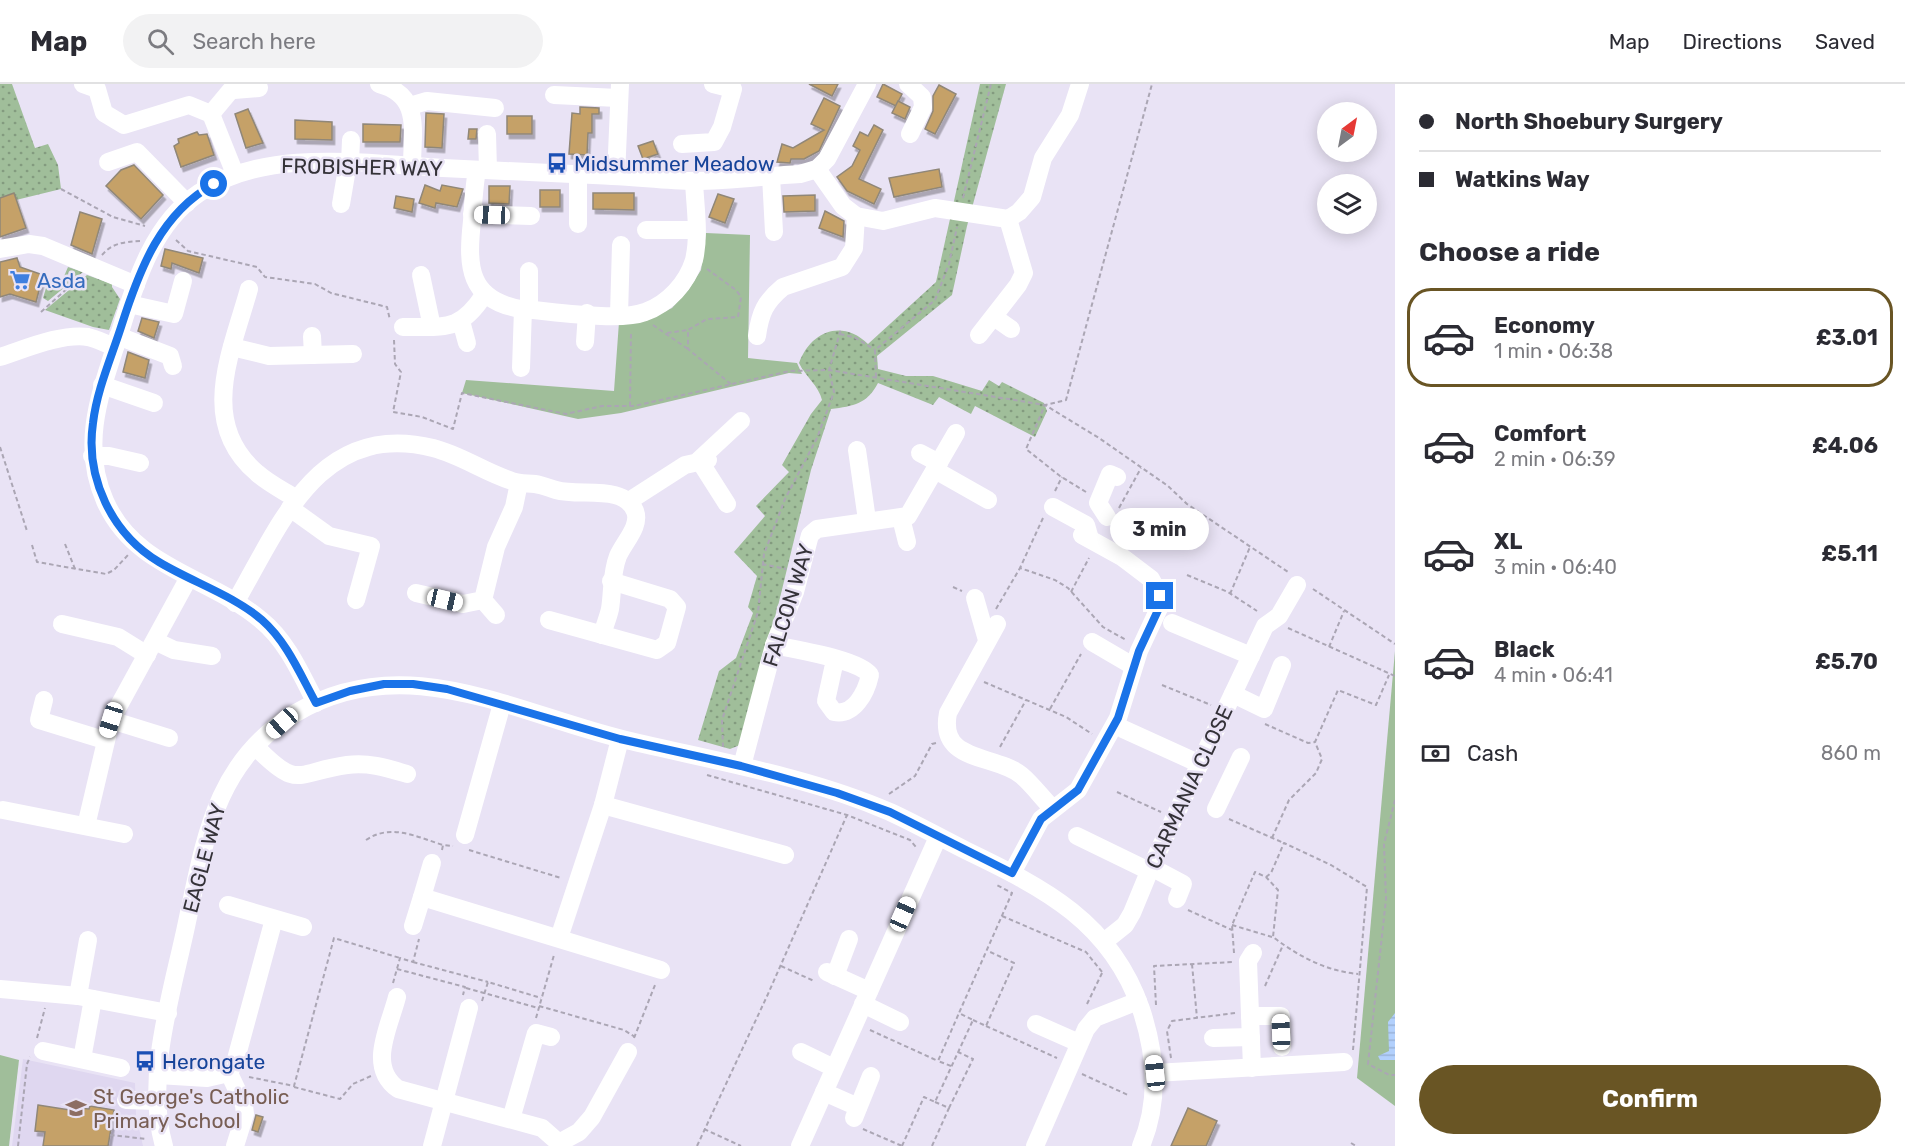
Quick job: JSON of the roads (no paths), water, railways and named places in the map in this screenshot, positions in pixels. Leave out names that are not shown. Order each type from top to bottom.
[{"type":"street","points":[[379,84],[397,91],[410,106],[412,166]]},
{"type":"street","points":[[682,144],[714,142],[728,111],[734,87],[712,84]]},
{"type":"street","points":[[867,84],[827,159],[817,169],[843,206],[856,216],[883,220],[935,207],[960,210],[984,217],[1008,219],[1019,213],[1032,196],[1043,158],[1070,115],[1080,84]]},
{"type":"street","points":[[908,84],[922,97],[923,107],[910,135]]},
{"type":"street","points":[[94,86],[104,113],[124,125],[189,105],[211,114],[235,174]]},
{"type":"street","points":[[211,114],[235,87],[259,87]]},
{"type":"street","points":[[554,95],[619,91],[616,176]]},
{"type":"street","points":[[410,106],[418,102],[434,101],[495,108]]},
{"type":"street","points":[[487,134],[472,214],[468,254],[475,280],[484,295],[504,306],[526,310],[587,313],[626,320],[668,300],[679,288],[693,261],[696,230],[694,181]]},
{"type":"street","points":[[341,204],[351,140]]},
{"type":"street","points":[[108,162],[137,152],[187,203]]},
{"type":"street","name":"FROBISHER WAY","points":[[316,703],[283,643],[261,620],[235,603],[157,561],[128,538],[106,503],[93,456],[93,424],[102,385],[129,303],[163,228],[199,192],[235,174],[269,166],[349,163],[694,181],[800,174],[817,169]]},
{"type":"street","points":[[578,174],[578,224]]},
{"type":"street","points":[[771,176],[774,232]]},
{"type":"street","points":[[472,214],[531,216]]},
{"type":"street","points":[[757,336],[759,316],[775,293],[783,287],[816,277],[847,272],[854,248],[856,216]]},
{"type":"street","points":[[979,335],[1024,273],[1008,219]]},
{"type":"street","points":[[646,230],[696,230]]},
{"type":"street","points":[[0,249],[29,244],[43,246],[136,285]]},
{"type":"street","points":[[621,245],[626,320]]},
{"type":"street","points":[[520,368],[529,271]]},
{"type":"street","points":[[421,275],[432,327]]},
{"type":"street","points":[[129,303],[174,314],[183,281]]},
{"type":"street","points":[[249,289],[221,395],[224,420],[230,437],[241,456],[258,474],[329,536],[370,546],[356,600]]},
{"type":"street","points":[[403,327],[432,327],[461,321],[469,317],[484,295]]},
{"type":"street","points":[[585,342],[587,313]]},
{"type":"street","points":[[994,317],[1011,329]]},
{"type":"street","points":[[461,321],[467,343]]},
{"type":"street","points":[[312,336],[313,355]]},
{"type":"street","points":[[0,357],[53,340],[87,337],[117,341],[170,356],[173,366]]},
{"type":"street","points":[[232,347],[269,356],[353,354]]},
{"type":"street","points":[[102,385],[154,403]]},
{"type":"street","points":[[629,501],[685,465],[704,460],[741,421]]},
{"type":"street","points":[[908,542],[901,518],[908,516],[916,505],[956,433]]},
{"type":"street","points":[[235,603],[293,503],[311,479],[338,460],[374,444],[394,442],[457,455],[519,483],[536,484],[578,494],[614,494],[629,501],[636,515],[635,525],[619,553],[611,581],[610,609],[602,635]]},
{"type":"street","points":[[857,450],[867,520]]},
{"type":"street","points":[[920,453],[937,467],[988,500]]},
{"type":"street","points":[[93,456],[109,456],[140,463]]},
{"type":"street","points":[[704,460],[727,504]]},
{"type":"street","points":[[1091,539],[1105,510],[1110,474],[1117,477]]},
{"type":"street","points":[[483,600],[496,547],[514,507],[519,483]]},
{"type":"street","points":[[1012,873],[1041,819],[1078,790],[1105,742],[1118,718],[1133,666],[1160,606],[1157,588],[1141,571],[1091,539],[1086,525],[1050,506]]},
{"type":"street","name":"FALCON WAY","points":[[741,766],[774,645],[795,592],[806,543],[817,530],[867,520],[901,518]]},
{"type":"street","points":[[86,826],[104,740],[111,720],[188,579]]},
{"type":"street","points":[[549,620],[657,650],[667,643],[677,607],[670,599],[611,581]]},
{"type":"street","name":"CARMANIA CLOSE","points":[[1108,947],[1128,920],[1265,627],[1279,616],[1297,581]]},
{"type":"street","points":[[416,593],[463,604],[483,600]]},
{"type":"street","points":[[975,598],[987,640]]},
{"type":"street","points":[[483,600],[495,615]]},
{"type":"street","points":[[1172,623],[1251,656]]},
{"type":"street","points":[[62,624],[118,637],[151,648],[212,656]]},
{"type":"street","points":[[997,624],[948,713],[946,723],[949,737],[962,750],[1021,775],[1053,809]]},
{"type":"street","points":[[967,629],[987,640]]},
{"type":"street","points":[[1089,642],[1133,666]]},
{"type":"street","points":[[774,645],[835,660]]},
{"type":"street","points":[[1229,703],[1264,709],[1282,665]]},
{"type":"street","name":"EAGLE WAY","points":[[163,1143],[158,1101],[158,1075],[168,1013],[207,830],[226,784],[256,747],[282,723],[316,703],[366,687],[398,684],[447,689],[620,739],[741,766],[853,799],[871,805],[1012,873],[1056,898],[1090,924],[1108,947],[1138,1001],[1150,1034],[1161,1073],[1142,1146]]},
{"type":"street","points":[[44,700],[39,720],[104,740]]},
{"type":"street","points":[[465,835],[502,704]]},
{"type":"street","points":[[111,720],[169,738]]},
{"type":"street","points":[[1123,729],[1197,770],[1225,790]]},
{"type":"street","points":[[559,939],[603,806],[620,739]]},
{"type":"street","points":[[256,747],[280,770],[290,774],[308,776],[358,764],[383,767],[407,774]]},
{"type":"street","points":[[1220,813],[1225,790],[1241,757]]},
{"type":"street","points":[[603,806],[785,855]]},
{"type":"street","points":[[3,810],[124,834]]},
{"type":"street","points":[[1077,836],[1183,884],[1177,899]]},
{"type":"street","points":[[800,1146],[938,837]]},
{"type":"street","points":[[413,926],[432,863]]},
{"type":"street","points":[[422,897],[661,970]]},
{"type":"street","points":[[228,905],[303,927]]},
{"type":"street","points":[[229,1073],[236,1059],[274,919]]},
{"type":"street","points":[[849,939],[831,974],[900,1022]]},
{"type":"street","points":[[82,1059],[88,940]]},
{"type":"street","points":[[1245,959],[1252,1068]]},
{"type":"street","points":[[0,989],[85,997],[168,1013]]},
{"type":"street","points":[[397,998],[380,1058],[382,1072],[388,1082],[398,1089],[443,1103],[542,1128],[558,1144],[579,1132],[592,1117],[631,1045]]},
{"type":"street","points":[[1035,1146],[1086,1029],[1095,1018],[1138,1001]]},
{"type":"street","points":[[432,1146],[471,1003]]},
{"type":"street","points":[[1250,1014],[1281,1016],[1282,1047]]},
{"type":"street","points":[[1036,1024],[1079,1043]]},
{"type":"street","points":[[512,1119],[543,1035]]},
{"type":"street","points":[[1214,1038],[1251,1036]]},
{"type":"street","points":[[37,1050],[121,1068]]},
{"type":"street","points":[[801,1052],[834,1068]]},
{"type":"street","points":[[1161,1073],[1252,1068],[1348,1057]]},
{"type":"street","points":[[158,1075],[207,1078],[229,1073]]},
{"type":"street","points":[[229,1073],[244,1105],[245,1114],[235,1146]]},
{"type":"street","points":[[824,1092],[856,1113],[871,1076]]},
{"type":"street","points":[[126,1100],[158,1101]]},
{"type":"water","points":[[1395,1013],[1395,1060],[1380,1060],[1378,1056],[1389,1051],[1388,1022]]},
{"type":"place","name":"Midsummer Meadow","points":[[557,163]]},
{"type":"place","name":"Asda","points":[[20,280]]},
{"type":"place","name":"Herongate","points":[[145,1061]]},
{"type":"place","name":"St George's Catholic Primary School","points":[[76,1108]]}]
